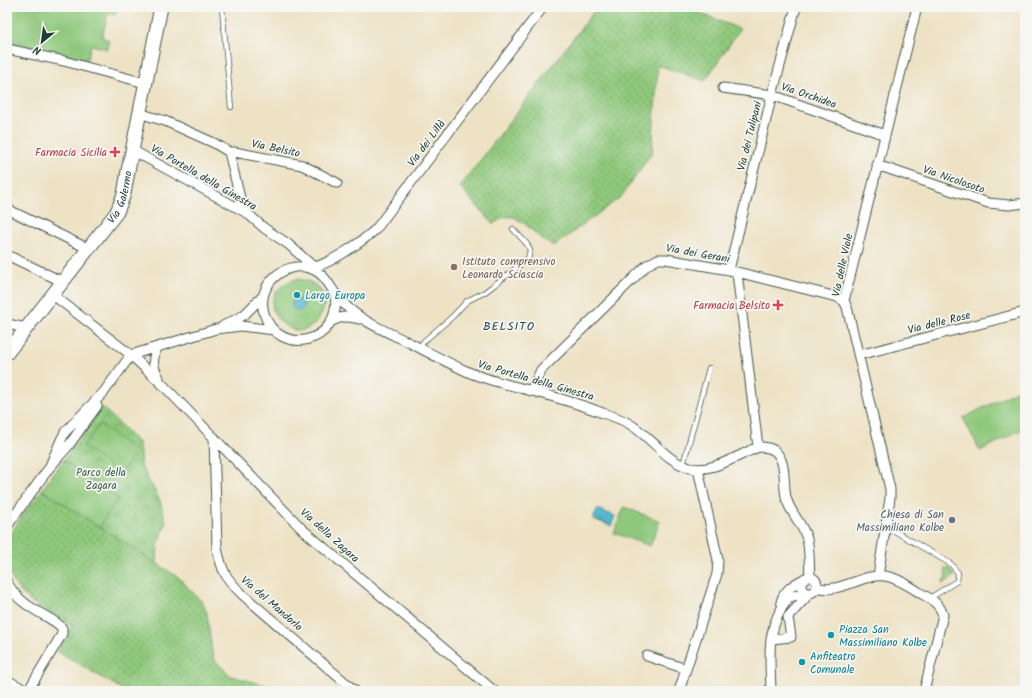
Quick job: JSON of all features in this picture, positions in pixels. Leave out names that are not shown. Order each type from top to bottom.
[{"type":"main road","name":"Via Galermo","points":[[7,353],[113,218],[120,206],[124,194],[161,7]]},
{"type":"street","name":"Via dei Lillà","points":[[311,268],[325,263],[362,240],[376,229],[543,7]]},
{"type":"street","name":"Via dei Tulipani","points":[[758,447],[733,272],[772,95],[796,7]]},
{"type":"street","name":"Via delle Viole","points":[[878,576],[890,498],[890,489],[848,307],[844,301],[917,7]]},
{"type":"street","points":[[7,49],[64,61],[146,83]]},
{"type":"street","name":"Via Orchidea","points":[[723,88],[772,95],[885,135]]},
{"type":"street","name":"Via Belsito","points":[[139,113],[165,121],[214,143],[229,152],[302,165],[337,183]]},
{"type":"street","name":"Via Portella della Ginestra","points":[[132,150],[247,213],[264,228],[288,244],[301,255],[311,268]]},
{"type":"street","points":[[229,152],[240,198],[247,213]]},
{"type":"street","name":"Via Nicolosoto","points":[[877,165],[988,203],[1009,205],[1025,203]]},
{"type":"street","points":[[7,209],[89,249]]},
{"type":"street","points":[[7,255],[63,282]]},
{"type":"street","points":[[298,267],[301,255]]},
{"type":"street","name":"Via dei Gerani","points":[[532,391],[541,370],[651,261],[658,258],[733,272],[844,301]]},
{"type":"street","points":[[334,293],[336,307],[332,321],[319,335],[310,339],[300,340],[286,338],[274,330],[268,323],[264,314],[262,305],[263,296],[267,286],[276,276],[288,268],[298,267],[311,268],[322,275],[330,284],[334,293],[341,302],[363,320]]},
{"type":"street","points":[[53,295],[131,355],[163,385]]},
{"type":"street","points":[[216,329],[244,314],[263,296]]},
{"type":"street","name":"Via delle Rose","points":[[859,354],[1025,312]]},
{"type":"street","points":[[332,321],[348,316],[363,320]]},
{"type":"street","name":"Via Portella della Ginestra","points":[[363,320],[479,377],[576,403],[626,422],[636,428],[682,465],[698,469],[704,468],[726,462],[758,447]]},
{"type":"street","points":[[7,324],[27,328]]},
{"type":"street","points":[[7,527],[65,443],[70,426],[104,392],[131,355],[216,329],[241,326],[274,330]]},
{"type":"street","points":[[154,369],[153,363],[157,347]]},
{"type":"street","points":[[143,352],[163,385]]},
{"type":"street","name":"Via della Zagara","points":[[163,385],[302,529],[494,691]]},
{"type":"street","name":"Via del Mandorlo","points":[[214,437],[217,548],[220,565],[229,581],[243,595],[355,691]]},
{"type":"street","points":[[758,447],[772,449],[780,457],[786,496],[789,505],[807,538],[807,578]]},
{"type":"street","points":[[679,691],[717,574],[718,560],[698,469]]},
{"type":"street","points":[[807,578],[802,581],[801,587],[804,592],[828,590],[878,576],[893,578],[937,603],[942,610],[943,615],[927,690]]},
{"type":"street","points":[[771,639],[790,637],[788,617],[811,591],[815,581],[807,578],[793,585],[784,594],[771,639],[771,691]]},
{"type":"street","points":[[7,582],[17,596],[27,605],[57,623],[62,628],[62,634],[28,691],[7,680]]},
{"type":"street","points":[[780,609],[789,597],[811,591]]},
{"type":"street","points":[[647,656],[686,669]]},
{"type":"lane","points":[[222,7],[231,107]]},
{"type":"lane","points":[[419,348],[424,341],[452,317],[467,301],[485,292],[528,259],[530,250],[527,244],[513,229]]},
{"type":"lane","points":[[682,465],[709,368]]},
{"type":"lane","points":[[886,526],[951,564],[958,573],[957,581],[930,598]]},
{"type":"green space","points":[[7,7],[117,7],[115,15],[108,14],[102,37],[109,40],[107,49],[91,45],[87,60],[7,43]]},
{"type":"green space","points":[[597,7],[701,7],[697,12],[740,29],[705,81],[658,65],[652,152],[622,196],[554,246],[544,241],[525,224],[514,217],[504,217],[493,224],[460,187]]},
{"type":"green space","points":[[297,279],[313,284],[322,293],[324,304],[321,315],[314,325],[303,330],[292,329],[279,320],[274,314],[272,307],[275,295],[279,289],[290,281]],"holes":[[[298,298],[302,299],[304,302],[301,310],[297,311],[294,309],[292,303]]]},
{"type":"green space","points":[[1020,389],[1025,400],[1025,428],[980,451],[963,418]]},
{"type":"green space","name":"Parco della Zagara","points":[[102,407],[139,443],[141,468],[143,469],[160,501],[166,523],[158,543],[157,564],[42,490]]},
{"type":"green space","points":[[100,424],[137,452],[120,474],[83,446]]},
{"type":"green space","points":[[63,460],[118,498],[99,527],[42,490]]},
{"type":"green space","points":[[42,490],[178,577],[203,603],[207,613],[212,651],[215,660],[231,676],[273,687],[280,691],[125,691],[57,651],[72,626],[39,607],[20,591],[13,581],[9,570],[7,556],[7,544],[11,534],[23,514]]},
{"type":"green space","points":[[624,507],[660,521],[650,546],[614,533]]},
{"type":"green space","points":[[945,568],[949,568],[954,575],[942,584],[946,576]]},
{"type":"water","points":[[296,299],[300,299],[304,305],[300,311],[296,311],[292,307],[292,303]]},
{"type":"water","points":[[597,509],[615,516],[611,526],[593,519]]},
{"type":"place","name":"Farmacia Sicilia","points":[[115,152]]},
{"type":"place","name":"Istituto comprensivo Leonardo Sciascia","points":[[454,267]]},
{"type":"place","name":"Largo Europa","points":[[297,295]]},
{"type":"place","name":"Farmacia Belsito","points":[[778,305]]},
{"type":"place","name":"Chiesa di San Massimiliano Kolbe","points":[[952,520]]},
{"type":"place","name":"Piazza San Massimiliano Kolbe","points":[[831,635]]},
{"type":"place","name":"Anfiteatro Comunale","points":[[802,662]]},
{"type":"district","name":"BELSITO","points":[[509,326]]}]
